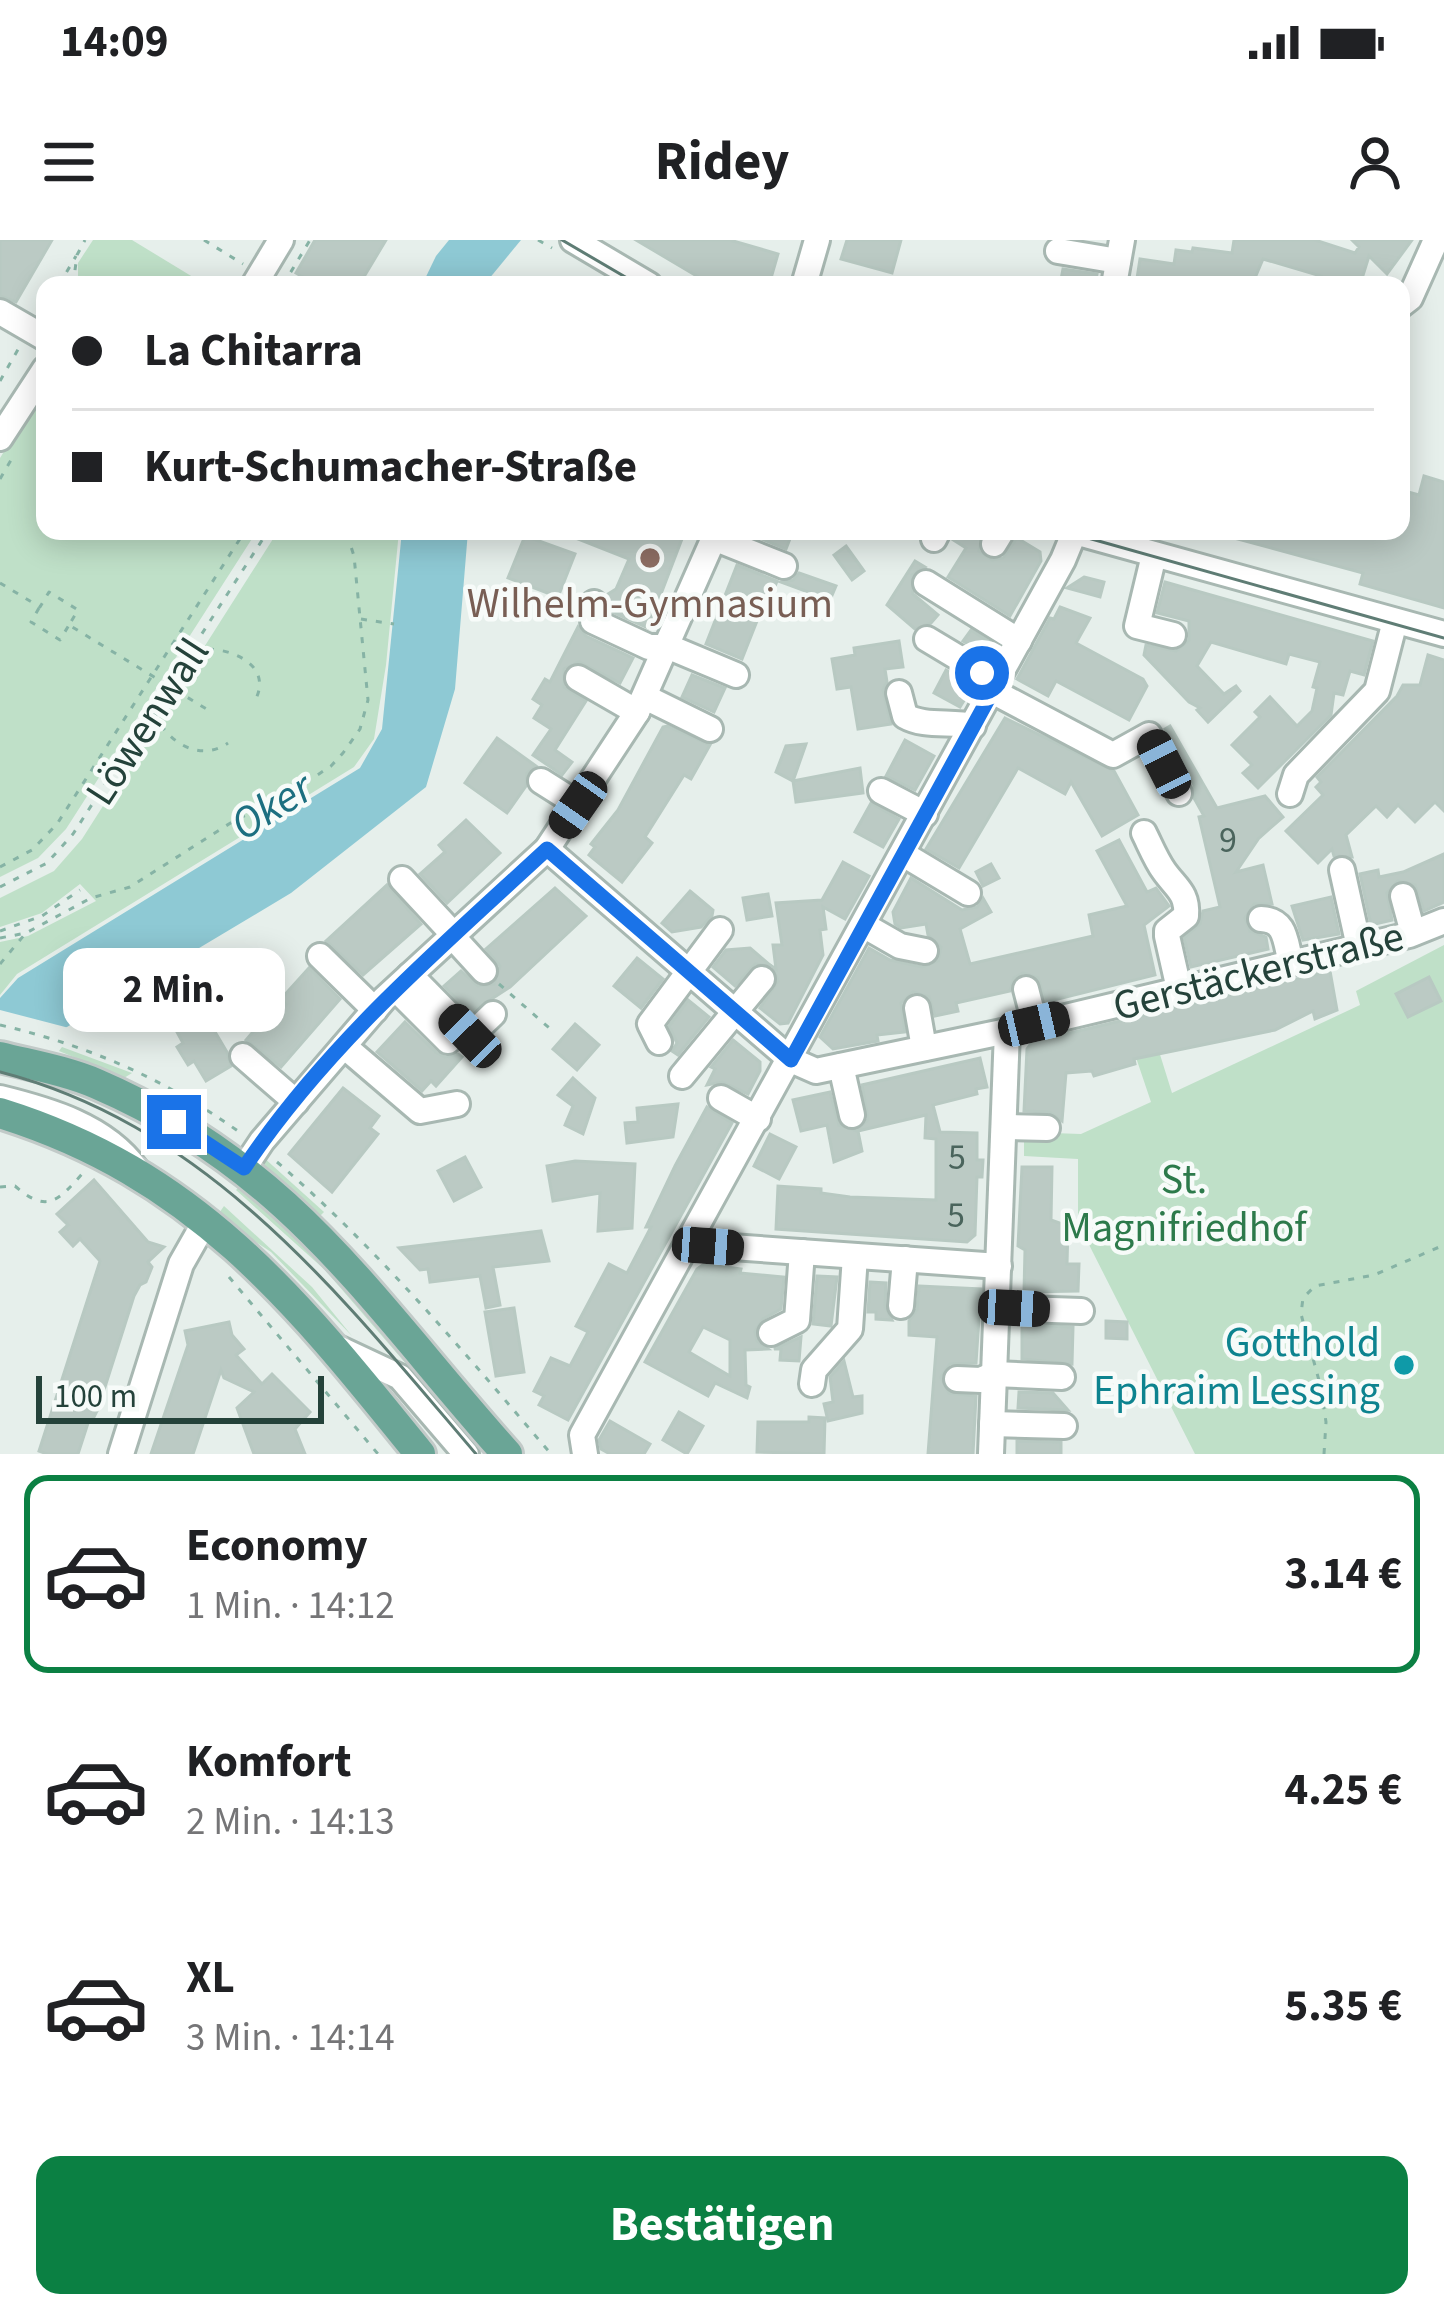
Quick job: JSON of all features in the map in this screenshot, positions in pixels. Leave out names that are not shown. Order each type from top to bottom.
[{"type":"main road","points":[[0,1057],[93,1082],[174,1122],[253,1153],[334,1251],[508,1440]]},
{"type":"main road","points":[[11,1108],[96,1148],[206,1220],[334,1346],[421,1454]]},
{"type":"street","points":[[259,276],[281,240]]},
{"type":"street","points":[[807,276],[817,240]]},
{"type":"street","points":[[1410,299],[1436,240]]},
{"type":"street","points":[[562,244],[630,276]]},
{"type":"street","points":[[1060,245],[1119,259]]},
{"type":"street","points":[[0,312],[36,333]]},
{"type":"street","points":[[0,438],[36,383]]},
{"type":"street","points":[[253,1153],[375,1010],[547,849],[641,705],[714,540]]},
{"type":"street","points":[[727,540],[784,566]]},
{"type":"street","points":[[584,1454],[582,1435],[865,926],[1070,540]]},
{"type":"street","points":[[1102,540],[1444,634]]},
{"type":"street","points":[[1154,555],[1137,626],[1173,635]]},
{"type":"street","points":[[926,584],[1019,641]]},
{"type":"street","points":[[595,603],[593,621],[649,647],[669,647],[736,675]]},
{"type":"street","points":[[1290,794],[1296,775],[1377,691],[1395,621]]},
{"type":"street","points":[[927,639],[995,686],[1113,754],[1149,735],[1179,794]]},
{"type":"street","points":[[578,678],[710,729]]},
{"type":"street","points":[[899,693],[905,716],[915,722],[973,726]]},
{"type":"street","points":[[541,781],[578,805]]},
{"type":"street","points":[[881,791],[925,814]]},
{"type":"street","points":[[1144,833],[1186,902],[1186,916],[1167,931],[1179,989]]},
{"type":"street","points":[[547,849],[791,1060]]},
{"type":"street","points":[[903,854],[968,893]]},
{"type":"street","points":[[1342,870],[1359,947]]},
{"type":"street","points":[[402,879],[484,971]]},
{"type":"street","points":[[1402,896],[1413,933]]},
{"type":"street","points":[[1262,919],[1275,920],[1282,927],[1297,962]]},
{"type":"street","points":[[1293,920],[1297,962]]},
{"type":"street","name":"Gerstäckerstraße","points":[[791,1060],[816,1071],[1007,1031],[1359,947],[1444,921]]},
{"type":"street","points":[[865,926],[900,946],[925,951]]},
{"type":"street","points":[[658,1042],[650,1024],[721,930]]},
{"type":"street","points":[[320,956],[375,1010]]},
{"type":"street","points":[[682,1076],[763,979]]},
{"type":"street","points":[[403,982],[470,1036],[493,1014]]},
{"type":"street","points":[[403,982],[448,1041]]},
{"type":"street","points":[[1026,989],[1034,1024]]},
{"type":"street","points":[[916,1008],[923,1048]]},
{"type":"street","points":[[991,1454],[1007,1031]]},
{"type":"street","points":[[344,1046],[420,1111],[457,1104]]},
{"type":"street","points":[[243,1056],[296,1102]]},
{"type":"street","points":[[841,1066],[852,1115]]},
{"type":"street","points":[[721,1098],[758,1119]]},
{"type":"street","points":[[1004,1127],[1047,1128]]},
{"type":"street","points":[[121,1454],[181,1264],[206,1220]]},
{"type":"street","points":[[689,1244],[999,1266]]},
{"type":"street","points":[[770,1333],[797,1320],[802,1252]]},
{"type":"street","points":[[812,1384],[814,1370],[850,1329],[855,1256]]},
{"type":"street","points":[[902,1306],[905,1259]]},
{"type":"street","points":[[997,1312],[1081,1316]]},
{"type":"street","points":[[334,1346],[400,1377],[466,1454]]},
{"type":"street","points":[[957,1379],[981,1380],[994,1374],[1062,1377]]},
{"type":"street","points":[[992,1424],[1064,1426]]},
{"type":"path","points":[[64,276],[85,240]]},
{"type":"path","points":[[204,240],[245,265],[252,253]]},
{"type":"path","points":[[288,276],[310,240]]},
{"type":"path","points":[[538,240],[562,244]]},
{"type":"path","points":[[74,276],[77,255]]},
{"type":"path","name":"Löwenwall","points":[[0,867],[32,850],[57,824],[239,540]]},
{"type":"path","name":"Löwenwall","points":[[0,887],[31,874],[61,849],[262,540]]},
{"type":"path","points":[[0,938],[26,933],[92,898],[130,887],[331,766],[352,742],[366,715],[368,685],[349,540]]},
{"type":"path","points":[[0,583],[40,607]]},
{"type":"path","points":[[49,592],[78,610],[60,640],[31,622],[40,607],[49,592]]},
{"type":"path","points":[[361,619],[394,624]]},
{"type":"path","points":[[70,625],[213,713]]},
{"type":"path","points":[[191,651],[228,651],[252,663],[260,679],[253,704]]},
{"type":"path","points":[[154,710],[165,730],[193,750],[205,753],[228,743]]},
{"type":"path","points":[[0,931],[43,916],[80,890]]},
{"type":"path","points":[[0,964],[26,933]]},
{"type":"path","points":[[484,971],[555,1033]]},
{"type":"path","points":[[0,1025],[65,1042],[150,1076],[253,1153],[354,1234],[485,1372],[550,1453],[555,1447]]},
{"type":"path","points":[[0,1187],[15,1186],[28,1198],[53,1201],[85,1172]]},
{"type":"path","points":[[1324,1454],[1326,1422],[1301,1314],[1303,1298],[1316,1286],[1374,1275],[1444,1245]]},
{"type":"path","points":[[220,1267],[378,1454]]},
{"type":"path","points":[[472,1383],[485,1372]]},
{"type":"path","points":[[508,1440],[527,1414]]},
{"type":"green space","points":[[93,240],[132,240],[191,276],[78,276],[78,263]]},
{"type":"green space","points":[[36,400],[36,540],[251,540],[66,829],[38,858],[0,877],[0,458]]},
{"type":"green space","points":[[272,540],[398,540],[374,739],[354,767],[17,974],[0,995],[0,942],[28,936],[96,901],[80,884],[42,913],[0,927],[0,898],[54,871],[82,839]]},
{"type":"green space","name":"St. Magnifriedhof","points":[[1444,945],[1444,1454],[1195,1454],[1078,1223],[1078,1159],[1024,1156],[1024,1132],[1081,1134],[1151,1102],[1123,1019],[1148,1016],[1172,1093],[1360,1005],[1356,991]]},
{"type":"green space","points":[[62,1047],[132,1073],[124,1078],[59,1051]]},
{"type":"green space","points":[[262,1156],[324,1212],[317,1219],[265,1172]]},
{"type":"green space","points":[[245,1181],[296,1226],[494,1454],[484,1454],[325,1270],[236,1190]]},
{"type":"green space","points":[[224,1206],[312,1287],[352,1336],[271,1252],[217,1216]]},
{"type":"water","points":[[449,240],[521,240],[491,276],[426,276]]},
{"type":"water","points":[[401,540],[467,540],[455,689],[426,787],[291,893],[62,1030],[0,1132],[0,998],[18,978],[360,768],[382,729]]},
{"type":"pier","points":[[0,1010],[73,1029],[0,1138]]},
{"type":"building","points":[[0,240],[52,240],[16,302],[0,296]]},
{"type":"building","points":[[315,240],[386,240],[364,276],[296,273]]},
{"type":"building","points":[[636,240],[730,240],[778,254],[772,276],[697,276]]},
{"type":"building","points":[[847,240],[901,240],[892,273],[841,259]]},
{"type":"building","points":[[1234,240],[1315,240],[1355,253],[1359,247],[1352,240],[1412,240],[1387,274],[1369,256],[1363,276],[1321,276],[1263,259],[1256,276],[1137,276],[1140,259],[1174,264],[1176,250],[1232,253]]},
{"type":"building","points":[[1063,269],[1097,274],[1097,276],[1062,276]]},
{"type":"building","points":[[1424,476],[1444,482],[1444,608],[1360,584],[1363,573],[1242,540],[1410,540],[1410,492],[1419,495]]},
{"type":"building","points":[[523,540],[575,554],[558,597],[508,578]]},
{"type":"building","points":[[581,540],[682,540],[648,628],[610,611],[608,594],[616,589],[629,559]]},
{"type":"building","points":[[764,540],[790,540],[786,549]]},
{"type":"building","points":[[954,540],[981,540],[979,551],[992,560],[1003,558],[1016,540],[1040,552],[1041,561],[1010,616],[948,577],[966,548]]},
{"type":"building","points":[[846,546],[864,571],[852,580],[834,555]]},
{"type":"building","points":[[915,561],[925,567],[912,575],[913,594],[938,615],[915,629],[887,605]]},
{"type":"building","points":[[737,565],[777,581],[742,659],[706,644]]},
{"type":"building","points":[[799,573],[836,586],[830,600],[781,582]]},
{"type":"building","points":[[1084,577],[1104,582],[1100,597],[1067,588]]},
{"type":"building","points":[[1165,582],[1373,641],[1364,675],[1350,671],[1343,695],[1334,693],[1331,715],[1258,788],[1243,773],[1252,765],[1232,745],[1260,717],[1255,712],[1270,697],[1297,726],[1312,711],[1320,662],[1289,654],[1286,664],[1211,642],[1197,666],[1224,694],[1236,686],[1240,691],[1208,722],[1200,708],[1144,655],[1146,645],[1176,651],[1189,640],[1189,621],[1157,613]]},
{"type":"building","points":[[1060,607],[1090,618],[1076,643],[1143,679],[1147,686],[1129,720],[1056,681],[1048,696],[1017,679]]},
{"type":"building","points":[[578,627],[586,636],[633,658],[620,683],[579,662],[564,669],[564,687],[586,701],[555,750],[572,762],[562,775],[533,755],[551,729],[534,718],[542,705],[533,699],[545,679],[550,682]]},
{"type":"building","points":[[971,630],[996,646],[989,657],[963,641]]},
{"type":"building","points":[[899,641],[903,667],[885,669],[883,690],[891,724],[858,729],[851,687],[837,689],[832,659],[855,655],[854,648]]},
{"type":"building","points":[[1428,655],[1444,660],[1444,811],[1435,802],[1415,822],[1398,805],[1387,817],[1376,806],[1346,835],[1352,857],[1334,856],[1332,849],[1318,863],[1286,831],[1323,795],[1316,787],[1321,782],[1317,777],[1403,685],[1420,685]]},
{"type":"building","points":[[946,670],[973,686],[960,707],[934,693]]},
{"type":"building","points":[[692,675],[725,688],[714,712],[682,697]]},
{"type":"building","points":[[1005,718],[1114,771],[1138,815],[1102,836],[1071,782],[1065,794],[1018,768],[959,868],[926,849]]},
{"type":"building","points":[[667,726],[710,745],[691,779],[684,775],[645,837],[652,843],[622,882],[589,855],[595,847],[591,844],[618,810]]},
{"type":"building","points":[[1170,726],[1217,808],[1265,796],[1283,817],[1259,838],[1236,872],[1263,865],[1272,904],[1254,904],[1245,918],[1250,931],[1266,937],[1268,949],[1191,967],[1184,938],[1200,924],[1203,911],[1220,907],[1199,817],[1204,816],[1165,729]]},
{"type":"building","points":[[497,738],[536,766],[527,773],[526,786],[507,813],[465,783]]},
{"type":"building","points":[[905,740],[934,756],[915,790],[886,776]]},
{"type":"building","points":[[806,744],[793,781],[776,772],[786,746]]},
{"type":"building","points":[[860,768],[863,793],[796,802],[793,781]]},
{"type":"building","points":[[871,803],[899,819],[883,847],[855,832]]},
{"type":"building","points":[[466,820],[500,853],[447,903],[420,874],[445,852],[439,845]]},
{"type":"building","points":[[1119,840],[1147,892],[1156,888],[1169,906],[1144,925],[1155,975],[1046,1002],[1038,978],[1023,973],[1014,978],[1010,991],[956,1003],[958,1011],[935,1016],[929,997],[913,992],[901,1003],[905,1032],[833,1049],[820,1037],[869,948],[890,960],[922,967],[938,961],[941,947],[928,935],[926,924],[901,928],[895,924],[893,912],[911,878],[962,910],[977,907],[983,898],[991,912],[960,929],[970,964],[1093,936],[1089,915],[1127,906],[1097,851]]},
{"type":"building","points":[[1444,854],[1444,902],[1424,911],[1415,885],[1398,881],[1387,893],[1392,920],[1371,925],[1360,874],[1378,870],[1379,877],[1403,872]]},
{"type":"building","points":[[843,862],[869,876],[845,919],[823,907],[823,955],[788,1023],[780,1024],[760,1008],[778,981],[773,945],[782,945],[776,903],[822,900]]},
{"type":"building","points":[[991,864],[999,878],[983,886],[976,872]]},
{"type":"building","points":[[387,885],[421,924],[363,975],[326,941]]},
{"type":"building","points":[[555,888],[586,916],[510,987],[470,1013],[444,986],[461,971],[478,986],[494,984],[500,966],[486,949]]},
{"type":"building","points":[[690,891],[713,910],[712,916],[701,927],[672,932],[662,923]]},
{"type":"building","points":[[768,894],[772,916],[747,920],[743,898]]},
{"type":"building","points":[[1331,897],[1339,934],[1303,940],[1292,906]]},
{"type":"building","points":[[750,948],[771,966],[755,964],[735,986],[713,967],[726,950]]},
{"type":"building","points":[[637,958],[663,979],[641,1008],[614,986]]},
{"type":"building","points":[[309,968],[340,999],[281,1067],[246,1040],[258,1026],[263,1031],[286,1004],[281,999]]},
{"type":"building","points":[[1330,971],[1337,1010],[1315,1019],[1313,1011],[1275,1030],[1134,1059],[1135,1064],[1094,1076],[1092,1071],[1066,1073],[1062,1121],[1049,1112],[1024,1111],[1027,1049],[1032,1042]]},
{"type":"building","points":[[1429,977],[1441,1001],[1408,1017],[1396,994]]},
{"type":"building","points":[[688,1000],[709,1017],[678,1055],[672,1051],[677,1043],[669,1026]]},
{"type":"building","points":[[205,1015],[231,1066],[206,1081],[194,1061],[188,1065],[177,1047],[183,1043],[177,1032]]},
{"type":"building","points":[[405,1022],[437,1053],[462,1057],[436,1086],[431,1081],[422,1091],[377,1052]]},
{"type":"building","points":[[575,1024],[599,1045],[577,1070],[553,1049]]},
{"type":"building","points":[[733,1040],[760,1062],[748,1094],[722,1082],[707,1085],[715,1069],[711,1067]]},
{"type":"building","points":[[980,1058],[987,1087],[933,1105],[940,1132],[977,1133],[982,1177],[977,1177],[975,1235],[967,1242],[776,1229],[778,1186],[850,1197],[936,1200],[936,1139],[925,1138],[926,1115],[858,1131],[862,1151],[834,1162],[827,1125],[801,1131],[793,1100],[830,1092],[839,1125],[857,1131],[868,1119],[862,1085]]},
{"type":"building","points":[[573,1078],[595,1098],[583,1134],[565,1125],[573,1106],[558,1095]]},
{"type":"building","points":[[343,1088],[379,1116],[370,1128],[378,1134],[332,1192],[289,1154]]},
{"type":"building","points":[[678,1104],[673,1137],[627,1143],[625,1123],[638,1122],[637,1108]]},
{"type":"building","points":[[707,1107],[732,1123],[568,1420],[539,1405],[544,1396],[534,1391],[551,1358],[570,1366],[588,1332],[576,1326],[609,1264],[627,1273]]},
{"type":"building","points":[[770,1134],[796,1147],[779,1179],[754,1166]]},
{"type":"building","points":[[465,1157],[481,1187],[454,1201],[438,1171]]},
{"type":"building","points":[[575,1161],[635,1164],[632,1228],[598,1231],[600,1193],[553,1201],[547,1166]]},
{"type":"building","points":[[1022,1167],[1052,1167],[1051,1220],[1068,1226],[1067,1264],[1079,1264],[1078,1291],[1024,1292],[1025,1250],[1018,1246]]},
{"type":"building","points":[[94,1180],[148,1242],[164,1247],[148,1262],[152,1267],[134,1296],[98,1409],[89,1420],[78,1454],[47,1454],[39,1451],[100,1261],[80,1239],[73,1246],[60,1232],[68,1225],[57,1214]]},
{"type":"building","points":[[541,1231],[549,1261],[493,1267],[500,1305],[486,1308],[480,1276],[430,1282],[428,1269],[420,1270],[399,1248]]},
{"type":"building","points":[[704,1264],[784,1277],[781,1309],[763,1319],[755,1331],[757,1341],[768,1349],[745,1350],[747,1398],[715,1383],[708,1396],[645,1362]],"holes":[[[703,1327],[730,1340],[730,1376],[689,1352]]]},
{"type":"building","points":[[817,1276],[837,1277],[831,1326],[813,1324]]},
{"type":"building","points":[[870,1282],[886,1283],[885,1306],[892,1320],[876,1319],[876,1312],[868,1312]]},
{"type":"building","points":[[919,1286],[981,1289],[976,1363],[950,1364],[941,1377],[949,1393],[976,1396],[973,1454],[928,1454],[937,1337],[909,1335]]},
{"type":"building","points":[[514,1308],[524,1372],[496,1376],[485,1312]]},
{"type":"building","points":[[1106,1321],[1127,1322],[1127,1339],[1106,1338]]},
{"type":"building","points":[[229,1322],[232,1335],[244,1349],[236,1355],[262,1384],[272,1374],[310,1412],[295,1429],[305,1454],[254,1454],[237,1408],[254,1392],[224,1378],[221,1370],[193,1454],[151,1454],[188,1345],[185,1331]]},
{"type":"building","points":[[1022,1325],[1073,1327],[1072,1364],[1022,1359]]},
{"type":"building","points":[[801,1337],[799,1361],[780,1360],[781,1349],[774,1349]]},
{"type":"building","points":[[844,1361],[853,1397],[862,1396],[862,1413],[828,1421],[824,1404],[833,1402],[830,1377]]},
{"type":"building","points":[[1019,1392],[1053,1393],[1068,1410],[1018,1408]]},
{"type":"building","points":[[679,1412],[703,1426],[687,1454],[663,1440]]},
{"type":"building","points":[[809,1417],[825,1418],[824,1454],[757,1452],[758,1422],[809,1422]]},
{"type":"building","points":[[610,1421],[650,1444],[644,1454],[610,1454],[601,1449],[599,1440]]},
{"type":"building","points":[[1017,1441],[1061,1442],[1061,1454],[1017,1454]]},
{"type":"tram line","points":[[562,240],[624,276]]},
{"type":"tram line","points":[[1095,540],[1444,638]]},
{"type":"tram line","points":[[0,1072],[75,1097],[144,1132],[208,1175],[322,1278],[476,1454]]},
{"type":"place","name":"Wilhelm-Gymnasium","points":[[650,558]]},
{"type":"place","name":"Gotthold Ephraim Lessing","points":[[1404,1365]]},
{"type":"route","points":[[174,1122],[244,1168],[384,999],[547,849],[791,1060],[998,681],[982,673]]},
{"type":"water label","name":"Oker","points":[[271,805]]}]
